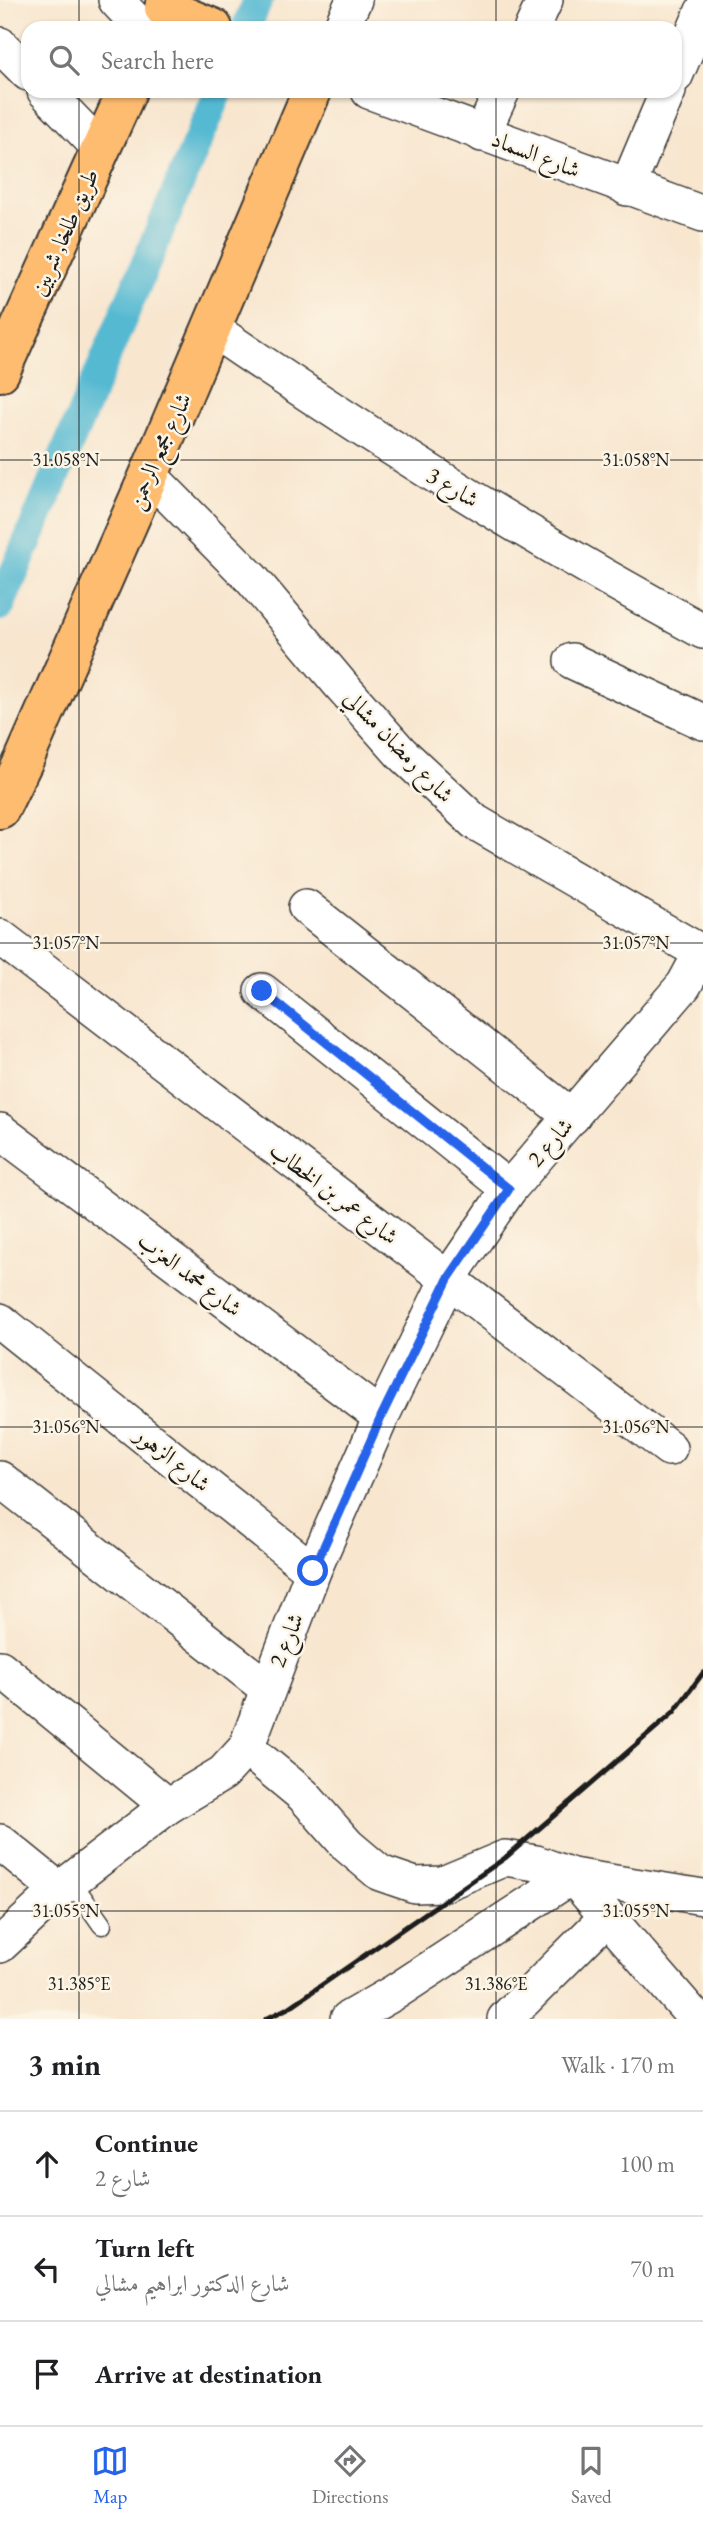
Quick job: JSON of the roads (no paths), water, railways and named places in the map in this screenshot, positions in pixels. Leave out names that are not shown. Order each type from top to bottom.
[{"type":"main road","points":[[157,16],[182,21]]},
{"type":"main road","name":"طريق طلخا, شربين","points":[[0,372],[124,98]]},
{"type":"main road","name":"شارع مجمع الرحمن","points":[[0,809],[149,475],[309,98]]},
{"type":"street","points":[[116,0],[157,16]]},
{"type":"street","points":[[344,21],[354,0]]},
{"type":"street","points":[[535,21],[545,0]]},
{"type":"street","points":[[682,60],[703,11]]},
{"type":"street","points":[[0,45],[21,67]]},
{"type":"street","points":[[52,98],[101,149]]},
{"type":"street","name":"شارع السماد","points":[[387,98],[703,214]]},
{"type":"street","points":[[482,134],[499,98]]},
{"type":"street","points":[[627,188],[665,98]]},
{"type":"street","name":"شارع 3","points":[[212,329],[412,463],[703,631]]},
{"type":"street","name":"شارع رمضان مشالي","points":[[149,475],[251,578],[401,753],[475,822],[703,951]]},
{"type":"street","points":[[572,661],[703,722]]},
{"type":"street","points":[[306,907],[572,1117]]},
{"type":"street","name":"شارع عمر بن الخطاب","points":[[0,937],[669,1448]]},
{"type":"street","name":"شارع 2","points":[[0,1945],[65,1886],[168,1806],[223,1773],[246,1748],[313,1571],[381,1417],[448,1279],[509,1189],[572,1117],[694,992],[703,951]]},
{"type":"street","points":[[262,991],[509,1189]]},
{"type":"street","name":"شارع محمد العزب","points":[[0,1131],[381,1417]]},
{"type":"street","name":"شارع الزهور","points":[[0,1321],[313,1571]]},
{"type":"street","points":[[0,1479],[267,1688]]},
{"type":"street","points":[[0,1668],[168,1806]]},
{"type":"street","points":[[246,1748],[303,1795],[348,1846],[380,1874],[415,1885],[443,1884],[505,1858],[536,1863],[572,1876],[703,1896]]},
{"type":"street","points":[[0,1842],[65,1886]]},
{"type":"street","points":[[572,1876],[681,2014]]},
{"type":"street","points":[[348,2019],[395,1993],[572,1876]]},
{"type":"street","points":[[505,2019],[607,1917]]},
{"type":"lane","points":[[65,1886],[102,1925]]},
{"type":"waterway","points":[[249,21],[258,0]]},
{"type":"waterway","points":[[0,606],[216,98]]},
{"type":"railway","points":[[266,2019],[290,2007],[505,1858],[674,1712],[703,1673]]}]
